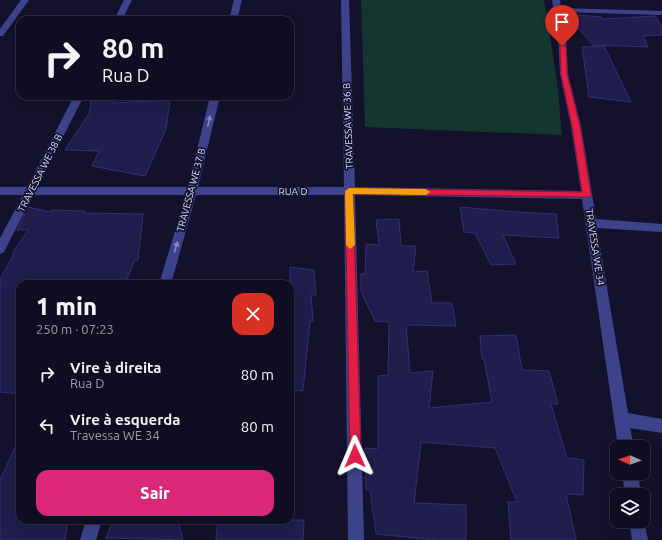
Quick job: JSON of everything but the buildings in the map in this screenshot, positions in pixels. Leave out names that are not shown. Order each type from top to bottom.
[{"type":"street","points":[[0,34],[25,0]]},
{"type":"street","points":[[120,16],[128,0]]},
{"type":"street","points":[[234,16],[238,0]]},
{"type":"street","name":"TRAVESSA WE 36 B","points":[[344,0],[356,540]]},
{"type":"street","points":[[557,5],[662,13]]},
{"type":"street","name":"TRAVESSA WE 34","points":[[557,5],[562,33],[564,74],[576,126],[625,440]]},
{"type":"street","name":"TRAVESSA WE 38 B","points":[[0,249],[77,100]]},
{"type":"street","name":"TRAVESSA WE 37 B","points":[[166,280],[192,191],[214,100]]},
{"type":"street","name":"RUA D","points":[[0,191],[349,191],[587,195]]},
{"type":"street","points":[[592,223],[662,228]]},
{"type":"street","points":[[622,419],[662,426]]},
{"type":"street","points":[[88,540],[93,524]]},
{"type":"street","points":[[638,528],[640,540]]},
{"type":"green space","points":[[361,0],[544,0],[557,82],[562,135],[365,127]]},
{"type":"slow traffic","points":[[350,245],[349,191],[426,192]]},
{"type":"route","points":[[355,456],[349,191],[587,195],[576,126],[564,74],[562,46]]}]
